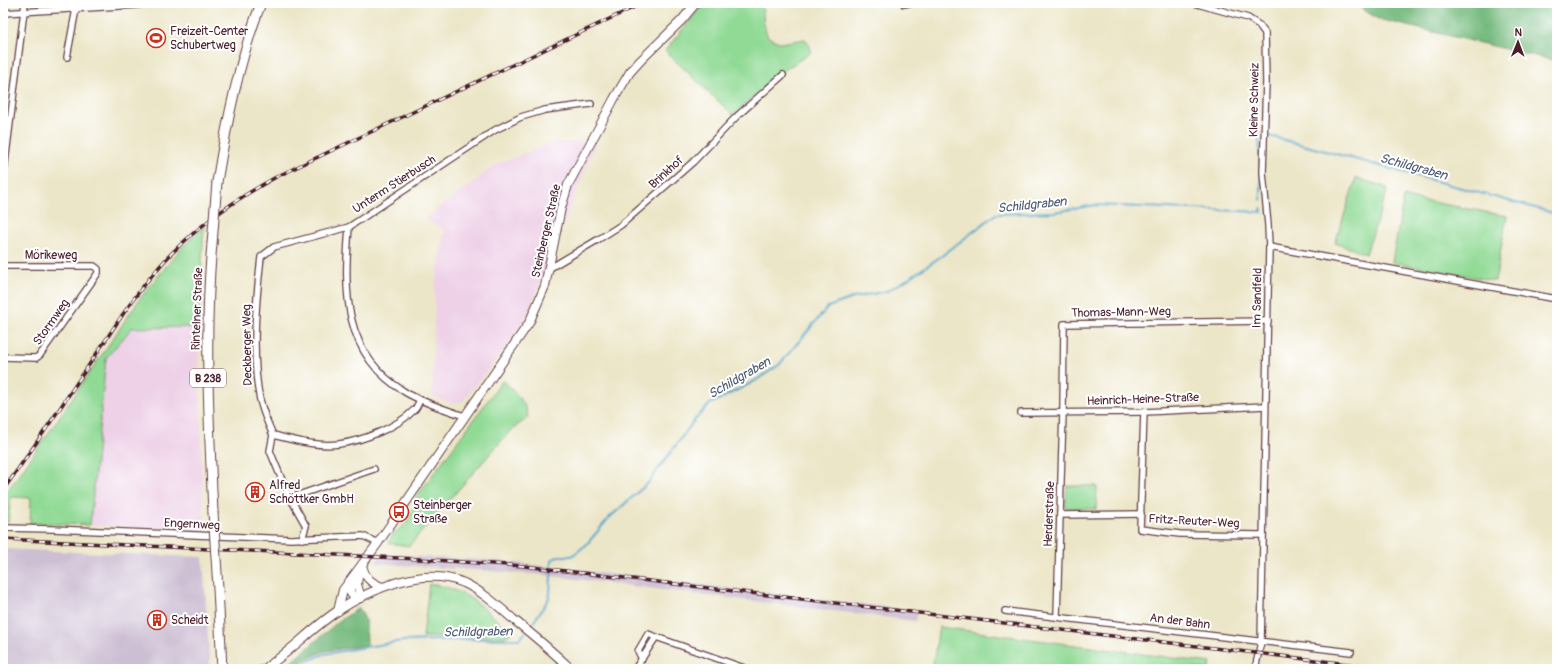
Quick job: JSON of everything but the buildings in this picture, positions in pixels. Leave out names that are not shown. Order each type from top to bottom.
[{"type":"main road","name":"Rintelner Straße","points":[[222,667],[213,512],[208,358],[209,293],[217,182],[231,106],[241,63],[261,3]]},
{"type":"street","points":[[3,179],[25,3]]},
{"type":"street","points":[[3,13],[137,5],[145,3]]},
{"type":"street","name":"Steinberger Straße","points":[[338,611],[341,594],[378,543],[529,323],[539,301],[550,268],[561,208],[568,185],[621,86],[640,60],[682,20],[696,3]]},
{"type":"street","name":"Kleine Schweiz","points":[[1194,3],[1248,18],[1259,24],[1265,33],[1266,82],[1263,173],[1269,247]]},
{"type":"street","points":[[66,58],[76,9]]},
{"type":"street","name":"Brinkhof","points":[[550,268],[621,225],[693,162],[736,117],[783,75]]},
{"type":"street","name":"Unterm Stierbusch","points":[[464,416],[420,400],[404,392],[377,369],[359,343],[352,323],[347,300],[349,227],[495,130],[521,117],[545,110],[591,104]]},
{"type":"street","name":"Deckberger Weg","points":[[273,435],[260,402],[256,376],[257,298],[261,257],[274,247],[349,227]]},
{"type":"street","points":[[1269,247],[1557,299]]},
{"type":"street","name":"Im Sandfeld","points":[[1256,669],[1261,642],[1269,247]]},
{"type":"street","name":"Mörikeweg","points":[[3,266],[94,266],[98,269]]},
{"type":"street","name":"Stormweg","points":[[3,357],[36,358],[40,355],[98,273],[98,269]]},
{"type":"street","name":"Thomas-Mann-Weg","points":[[1063,412],[1064,324],[1268,321]]},
{"type":"street","points":[[302,539],[306,526],[290,498],[270,451],[273,435],[318,444],[339,444],[354,441],[388,428],[414,410],[420,400]]},
{"type":"street","name":"Heinrich-Heine-Straße","points":[[1021,413],[1144,412],[1266,406]]},
{"type":"street","name":"Herderstraße","points":[[1057,616],[1063,412]]},
{"type":"street","name":"Fritz-Reuter-Weg","points":[[1144,412],[1140,529],[1180,534],[1262,535]]},
{"type":"street","points":[[290,498],[374,469]]},
{"type":"street","name":"Fritz-Reuter-Weg","points":[[1060,515],[1141,514]]},
{"type":"street","name":"Engernweg","points":[[3,528],[302,539],[363,536],[378,543]]},
{"type":"street","points":[[361,567],[367,579],[382,587]]},
{"type":"street","points":[[358,599],[357,584],[361,567]]},
{"type":"street","points":[[266,669],[338,611],[358,599],[382,587],[420,578],[437,577],[464,583],[486,596],[531,633],[571,669]]},
{"type":"street","points":[[350,581],[350,592],[358,599]]},
{"type":"street","name":"An der Bahn","points":[[1005,611],[1351,652]]},
{"type":"street","points":[[635,669],[656,637],[747,669]]},
{"type":"shaded area","points":[[555,142],[596,142],[529,311],[511,341],[463,401],[453,404],[432,396],[435,286],[445,230],[424,219],[497,164]]},
{"type":"shaded area","points":[[198,327],[204,531],[90,525],[106,358],[132,328]]},
{"type":"shaded area","points":[[3,549],[203,557],[210,669],[3,669]]},
{"type":"shaded area","points":[[381,555],[501,561],[917,611],[915,621],[544,575],[375,563]]},
{"type":"green space","points":[[708,3],[762,3],[764,26],[768,37],[781,43],[805,39],[812,52],[780,73],[733,115],[665,51],[701,7]]},
{"type":"green space","points":[[1353,3],[1557,3],[1557,61],[1378,19]]},
{"type":"green space","points":[[1356,178],[1388,188],[1366,254],[1335,243]]},
{"type":"green space","points":[[1404,197],[1507,216],[1495,281],[1392,262]]},
{"type":"green space","points":[[204,226],[198,327],[132,328],[106,358],[90,525],[30,523],[31,498],[11,497],[8,522],[3,523],[3,497],[48,434],[141,297],[183,246]]},
{"type":"green space","points":[[503,380],[522,402],[528,418],[511,430],[409,546],[389,543],[393,534],[406,524],[414,508],[417,496]]},
{"type":"green space","points":[[1067,486],[1097,486],[1096,509],[1065,508]]},
{"type":"green space","points":[[429,584],[442,586],[465,595],[483,608],[512,633],[505,637],[423,637]]},
{"type":"green space","points":[[359,608],[366,621],[367,645],[324,651],[304,660],[292,669],[283,669],[339,621]]},
{"type":"green space","points":[[939,627],[1211,663],[1209,669],[932,669]]},
{"type":"waterway","name":"Schildgraben","points":[[1260,171],[1259,133],[1261,134]]},
{"type":"waterway","name":"Schildgraben","points":[[1266,135],[1557,214]]},
{"type":"waterway","name":"Schildgraben","points":[[1261,175],[1261,200]]},
{"type":"waterway","name":"Schildgraben","points":[[529,629],[548,600],[550,593],[552,560],[558,556],[572,556],[586,545],[608,519],[648,483],[696,418],[710,404],[755,381],[779,365],[828,307],[853,298],[887,291],[908,279],[943,255],[996,214],[1055,212],[1096,205],[1262,212],[1261,208]]},
{"type":"waterway","name":"Schildgraben","points":[[297,669],[306,662],[324,654],[402,641],[519,639],[526,632]]},
{"type":"railway","points":[[3,490],[123,314],[160,265],[183,242],[235,201],[278,176],[643,3]]},
{"type":"railway","points":[[3,539],[419,559],[524,566],[1390,669]]},
{"type":"place","name":"Freizeit-Center Schubertweg","points":[[156,38]]},
{"type":"place","name":"Alfred Schöttker GmbH","points":[[255,492]]},
{"type":"place","name":"Steinberger Straße","points":[[399,512]]},
{"type":"place","name":"Scheidt","points":[[157,620]]}]
